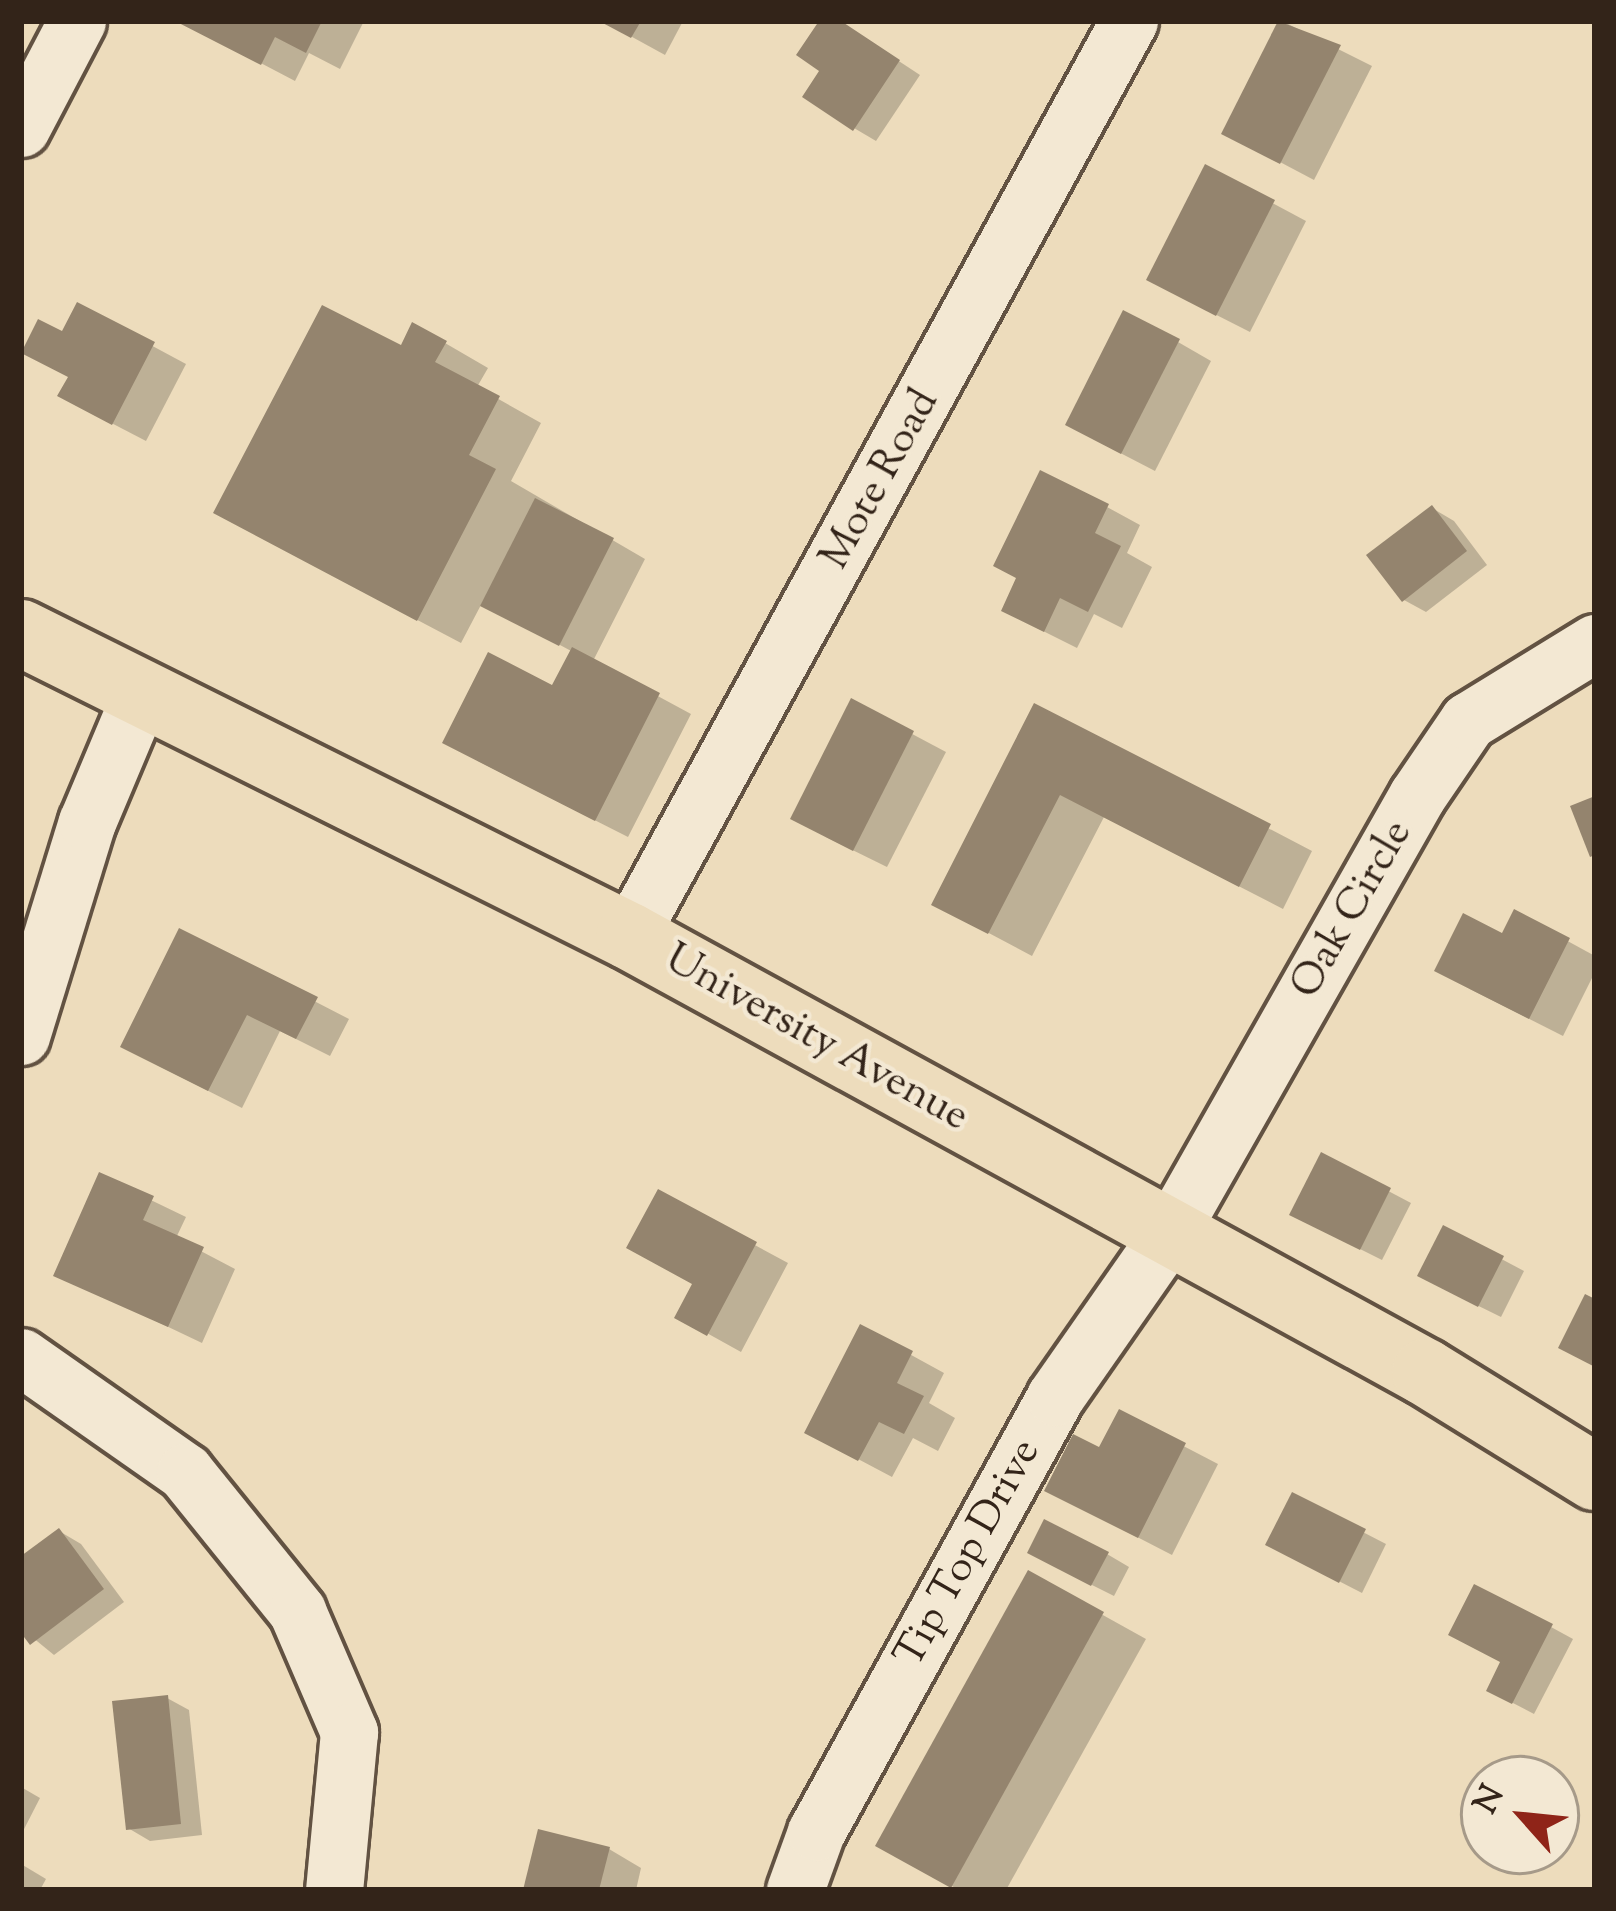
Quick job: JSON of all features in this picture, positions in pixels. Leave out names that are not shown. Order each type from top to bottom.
[{"type":"main road","name":"University Avenue","points":[[21,633],[628,937],[1170,1232],[1595,1477]]},
{"type":"street","points":[[21,128],[76,21]]},
{"type":"street","name":"Mote Road","points":[[628,937],[1129,21]]},
{"type":"street","name":"Oak Circle","points":[[1170,1232],[1417,796],[1468,721],[1595,643]]},
{"type":"street","points":[[21,1036],[87,822],[140,696]]},
{"type":"street","name":"Tip Top Drive","points":[[795,1890],[816,1832],[1055,1397],[1170,1232]]},
{"type":"street","points":[[21,1357],[185,1472],[297,1611],[349,1732],[334,1890]]},
{"type":"building","points":[[175,21],[322,21],[306,53],[275,37],[261,65]]},
{"type":"building","points":[[599,21],[641,21],[631,38]]},
{"type":"building","points":[[819,21],[841,21],[900,60],[853,131],[802,97],[819,71],[796,55]]},
{"type":"building","points":[[1278,21],[1341,45],[1280,164],[1221,134]]},
{"type":"building","points":[[1205,164],[1275,200],[1216,316],[1146,280]]},
{"type":"building","points":[[77,302],[155,342],[112,425],[57,396],[68,377],[21,353],[38,319],[62,331]]},
{"type":"building","points":[[322,305],[401,345],[412,322],[447,341],[435,362],[500,396],[469,455],[496,469],[417,621],[213,513]]},
{"type":"building","points":[[1123,310],[1180,339],[1121,454],[1065,425]]},
{"type":"building","points":[[1040,470],[1109,504],[1095,533],[1121,546],[1088,612],[1060,598],[1044,632],[1001,611],[1016,578],[993,566]]},
{"type":"building","points":[[535,498],[614,538],[559,646],[480,606]]},
{"type":"building","points":[[1432,505],[1467,551],[1402,602],[1366,555]]},
{"type":"building","points":[[572,647],[660,693],[595,821],[442,743],[488,652],[552,685]]},
{"type":"building","points":[[851,698],[914,731],[853,851],[790,819]]},
{"type":"building","points":[[1034,703],[1271,824],[1239,887],[1060,795],[988,934],[931,905]]},
{"type":"building","points":[[1595,796],[1595,855],[1590,857],[1570,806]]},
{"type":"building","points":[[1514,909],[1570,938],[1529,1019],[1434,971],[1463,913],[1502,933]]},
{"type":"building","points":[[179,928],[318,997],[296,1039],[247,1015],[208,1091],[120,1047]]},
{"type":"building","points":[[1321,1152],[1391,1188],[1360,1250],[1289,1215]]},
{"type":"building","points":[[99,1172],[154,1196],[143,1220],[204,1247],[168,1327],[53,1276]]},
{"type":"building","points":[[658,1189],[757,1242],[707,1336],[674,1318],[692,1284],[626,1248]]},
{"type":"building","points":[[1443,1225],[1504,1256],[1478,1307],[1417,1276]]},
{"type":"building","points":[[1585,1294],[1595,1299],[1595,1367],[1558,1348]]},
{"type":"building","points":[[860,1324],[913,1351],[897,1383],[924,1396],[904,1434],[879,1422],[858,1461],[804,1433]]},
{"type":"building","points":[[1119,1409],[1186,1443],[1138,1538],[1044,1491],[1073,1434],[1099,1447]]},
{"type":"building","points":[[1292,1492],[1366,1529],[1339,1583],[1265,1545]]},
{"type":"building","points":[[1044,1519],[1109,1552],[1091,1586],[1027,1553]]},
{"type":"building","points":[[59,1528],[104,1589],[30,1645],[21,1633],[21,1556]]},
{"type":"building","points":[[1028,1570],[1104,1612],[951,1888],[875,1846]]},
{"type":"building","points":[[1474,1584],[1553,1624],[1512,1704],[1486,1691],[1500,1662],[1448,1635]]},
{"type":"building","points":[[168,1695],[181,1824],[126,1830],[112,1701]]},
{"type":"building","points":[[538,1829],[610,1847],[599,1890],[523,1890]]}]
